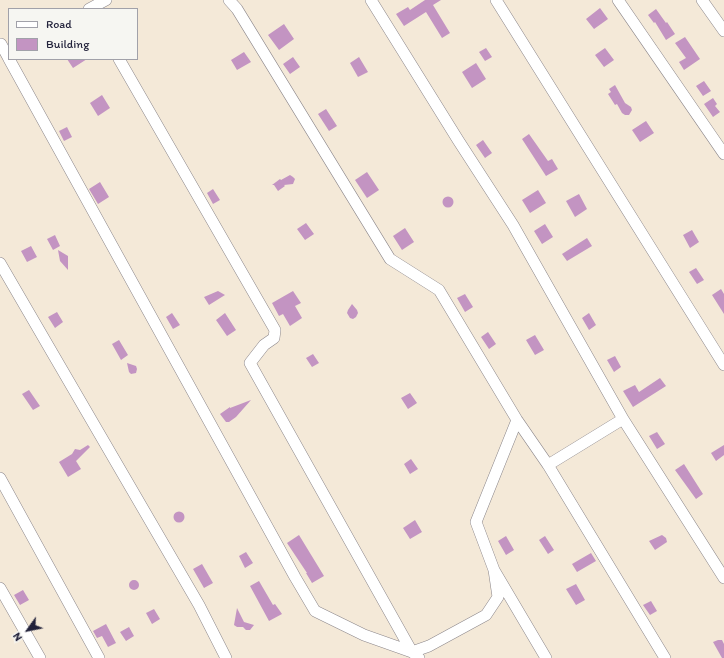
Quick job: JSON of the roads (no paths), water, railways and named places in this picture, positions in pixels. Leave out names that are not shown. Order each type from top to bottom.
[{"type":"street","points":[[92,8],[106,0]]},
{"type":"street","points":[[229,0],[237,9],[390,259],[439,290],[517,420],[548,465],[665,658]]},
{"type":"street","points":[[371,0],[513,225],[623,419],[724,578]]},
{"type":"street","points":[[496,0],[724,365]]},
{"type":"street","points":[[618,0],[724,154]]},
{"type":"street","points":[[702,0],[724,31]]},
{"type":"street","points":[[3,43],[8,56]]},
{"type":"street","points":[[10,60],[295,577],[316,611],[364,634],[416,655]]},
{"type":"street","points":[[120,60],[275,330],[274,338],[264,345],[250,363],[416,655]]},
{"type":"street","points":[[0,263],[199,605],[226,658]]},
{"type":"street","points":[[548,465],[623,419]]},
{"type":"street","points":[[517,420],[476,522],[494,570],[546,658]]},
{"type":"street","points":[[0,478],[99,658]]},
{"type":"street","points":[[416,655],[486,614],[498,597],[494,570]]},
{"type":"street","points":[[0,588],[40,658]]}]
